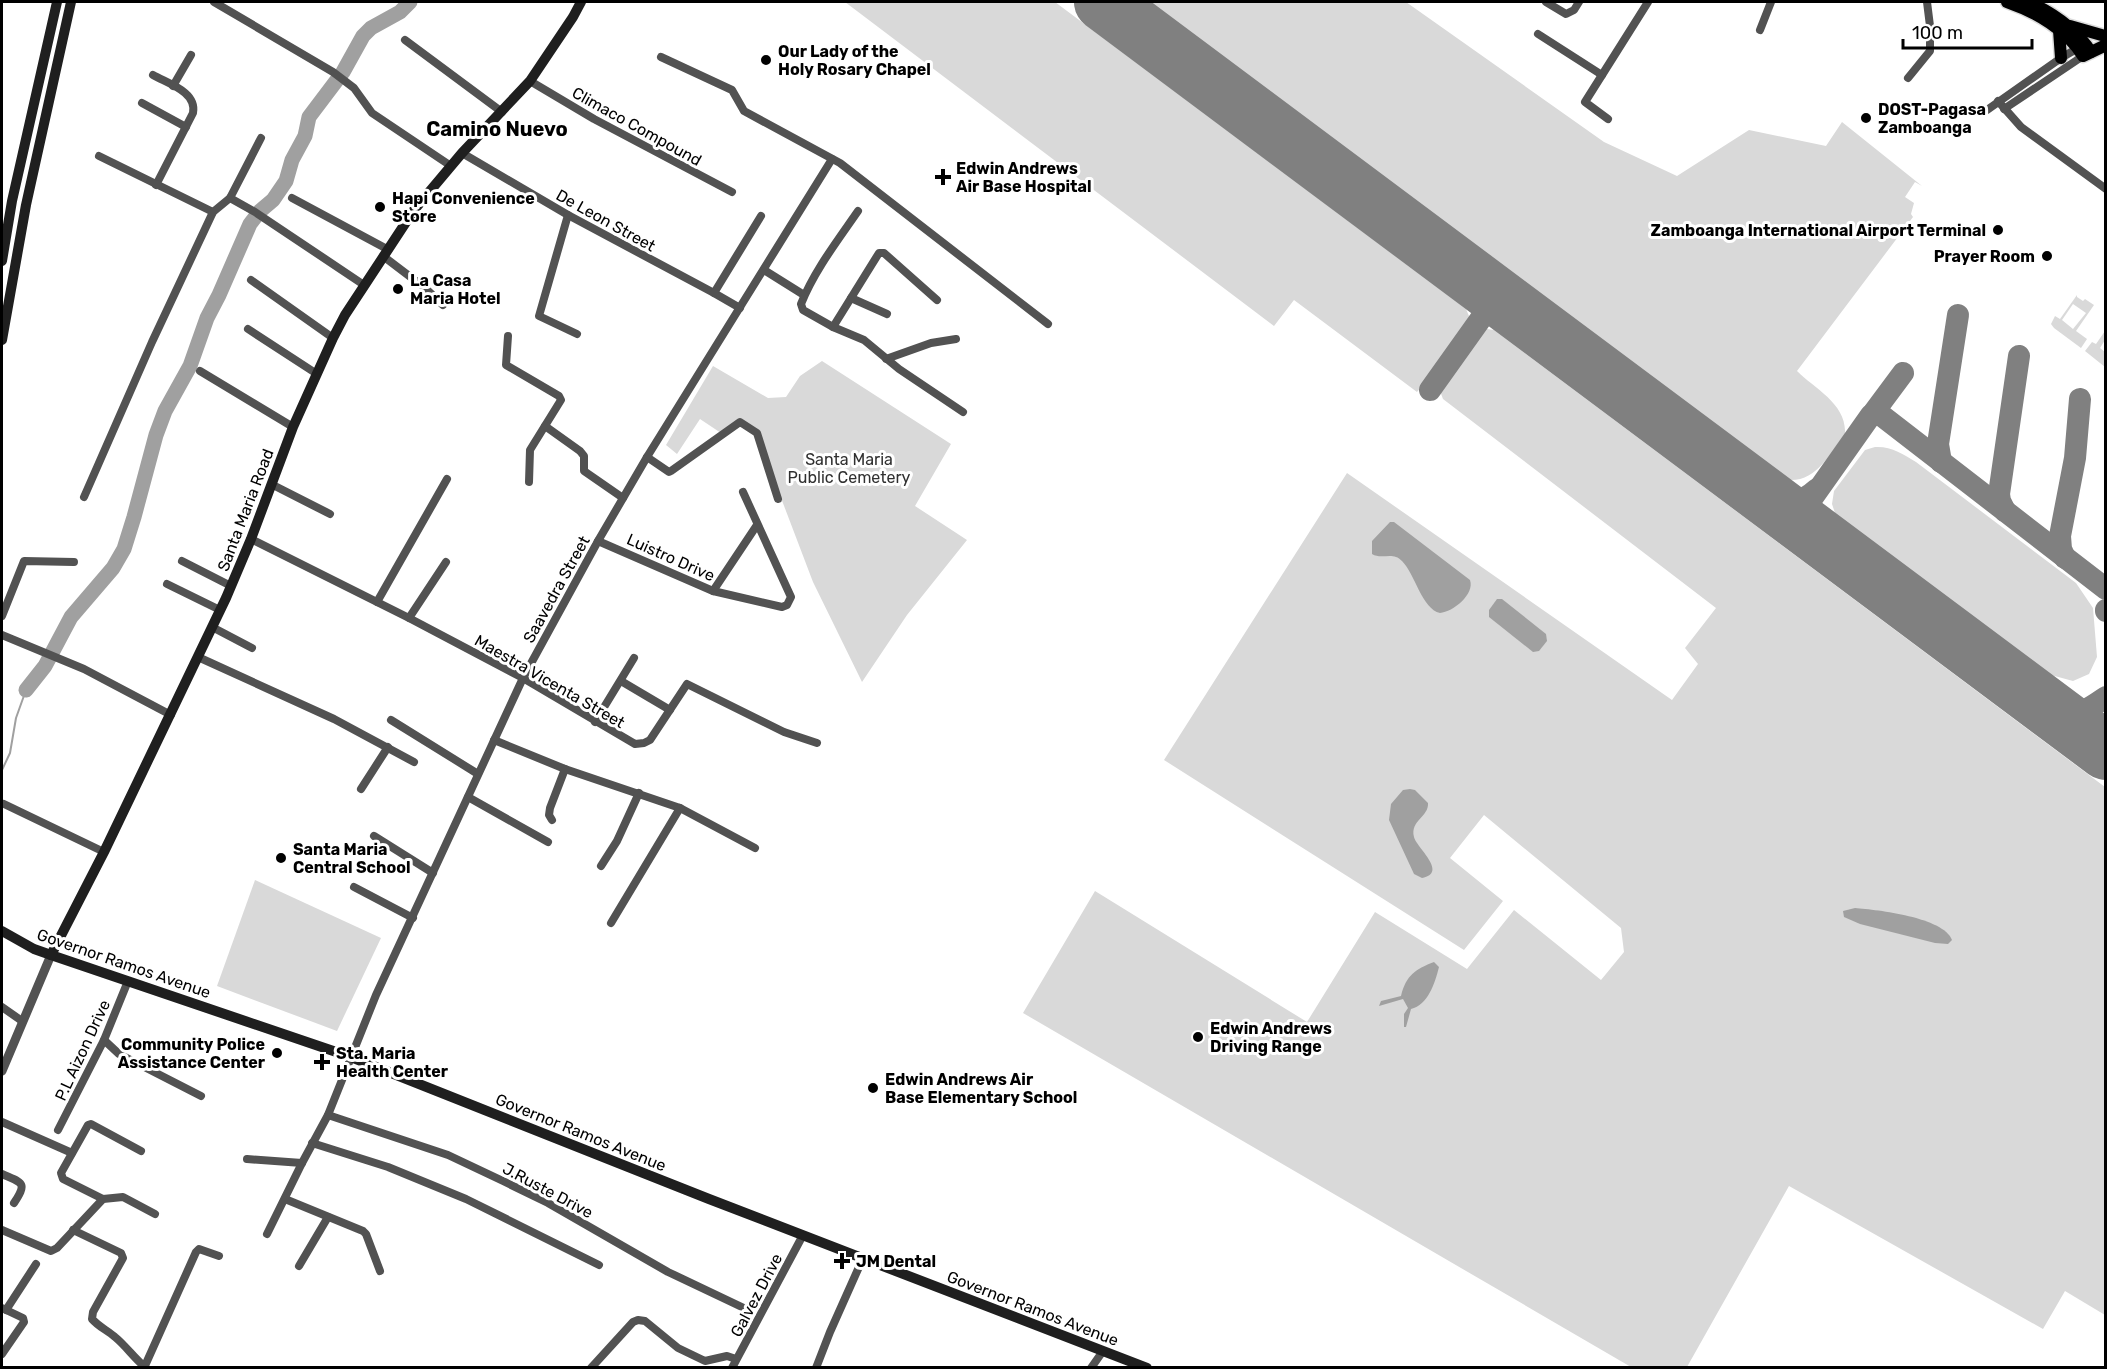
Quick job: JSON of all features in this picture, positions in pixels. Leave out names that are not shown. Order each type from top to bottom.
[{"type":"main road","name":"Santa Maria Road","points":[[51,955],[171,715],[231,586],[293,427],[333,338],[364,285],[414,210],[462,153],[530,81],[579,9],[581,2]]},
{"type":"main road","points":[[2007,2],[2062,27],[2105,36]]},
{"type":"main road","points":[[2029,2],[2062,27],[2085,50]]},
{"type":"main road","points":[[2,261],[12,201],[56,4],[71,5],[26,205],[2,340]]},
{"type":"main road","points":[[2061,58],[2062,27]]},
{"type":"main road","points":[[2085,50],[2105,36]]},
{"type":"main road","points":[[2085,50],[2106,45]]},
{"type":"main road","points":[[31,116],[45,120]]},
{"type":"main road","points":[[12,201],[26,205]]},
{"type":"main road","name":"Governor Ramos Avenue","points":[[2,931],[34,949],[351,1057],[1147,1368]]},
{"type":"street","points":[[214,2],[333,72],[354,88],[372,113],[451,166]]},
{"type":"street","points":[[1546,2],[1566,14],[1574,10],[1579,2]]},
{"type":"street","points":[[1608,119],[1585,102],[1648,2]]},
{"type":"street","points":[[1760,30],[1771,2]]},
{"type":"street","points":[[1908,78],[1930,51],[1927,2]]},
{"type":"street","points":[[1538,34],[1602,75]]},
{"type":"street","points":[[405,40],[502,112]]},
{"type":"street","points":[[1987,110],[2061,58],[2085,50]]},
{"type":"street","points":[[2004,109],[2085,50]]},
{"type":"street","points":[[173,86],[191,55]]},
{"type":"street","points":[[661,57],[732,90],[744,111],[832,159],[1048,324]]},
{"type":"street","points":[[153,75],[186,94],[195,105],[156,185]]},
{"type":"street","name":"Climaco Compound","points":[[530,81],[594,119],[732,192]]},
{"type":"street","points":[[1998,101],[2032,136],[2106,189]]},
{"type":"street","points":[[142,103],[186,127]]},
{"type":"street","points":[[84,497],[152,342],[213,212],[230,198],[261,138]]},
{"type":"street","name":"De Leon Street","points":[[462,153],[568,215],[740,308]]},
{"type":"street","points":[[99,156],[213,212]]},
{"type":"street","name":"Saavedra Street","points":[[267,1234],[328,1115],[376,995],[523,678],[622,498],[832,159]]},
{"type":"street","points":[[230,198],[258,214],[364,285]]},
{"type":"street","points":[[292,198],[385,253],[443,305]]},
{"type":"street","points":[[858,211],[829,252],[804,295],[801,304],[803,310],[833,327],[864,340],[886,359],[963,412]]},
{"type":"street","points":[[568,215],[539,316],[577,334]]},
{"type":"street","points":[[714,293],[761,216]]},
{"type":"street","points":[[833,327],[859,283],[882,253],[937,300]]},
{"type":"street","points":[[764,270],[804,295]]},
{"type":"street","points":[[251,280],[333,338]]},
{"type":"street","points":[[851,298],[887,314]]},
{"type":"street","points":[[248,328],[317,374]]},
{"type":"street","points":[[508,336],[506,364],[561,400],[530,450],[529,482]]},
{"type":"street","points":[[886,359],[931,343],[956,339]]},
{"type":"street","points":[[200,371],[293,427]]},
{"type":"street","points":[[647,457],[669,472],[740,422],[757,432],[778,499]]},
{"type":"street","points":[[544,426],[580,451],[584,456],[584,471],[622,498]]},
{"type":"street","points":[[377,602],[447,479]]},
{"type":"street","points":[[271,484],[330,513]]},
{"type":"street","name":"Luistro Drive","points":[[598,541],[713,591],[782,607],[790,602],[791,597],[742,492]]},
{"type":"street","points":[[713,591],[757,525]]},
{"type":"street","name":"Maestra Vicenta Street","points":[[251,539],[523,678],[635,744],[650,740],[685,686],[691,684],[784,732],[817,742]]},
{"type":"street","points":[[2,616],[24,561],[74,562]]},
{"type":"street","points":[[182,561],[231,586]]},
{"type":"street","points":[[409,618],[446,562]]},
{"type":"street","points":[[167,584],[220,610]]},
{"type":"street","points":[[212,627],[252,648]]},
{"type":"street","points":[[2,635],[84,669],[171,715]]},
{"type":"street","points":[[198,657],[334,719],[414,762]]},
{"type":"street","points":[[595,722],[634,658]]},
{"type":"street","points":[[621,681],[670,710]]},
{"type":"street","points":[[391,720],[478,774]]},
{"type":"street","points":[[494,740],[566,769],[680,808],[755,848]]},
{"type":"street","points":[[361,789],[388,747]]},
{"type":"street","points":[[552,820],[549,815],[550,808],[566,769]]},
{"type":"street","points":[[601,866],[617,841],[639,793]]},
{"type":"street","points":[[468,797],[548,842]]},
{"type":"street","points":[[4,804],[104,852]]},
{"type":"street","points":[[611,923],[680,808]]},
{"type":"street","points":[[374,836],[433,873]]},
{"type":"street","points":[[354,887],[413,918]]},
{"type":"street","name":"Santa Maria Road","points":[[2,1071],[4,1058],[51,955]]},
{"type":"street","name":"P.L Aizon Drive","points":[[58,1130],[104,1040],[128,981]]},
{"type":"street","points":[[2,1007],[22,1021]]},
{"type":"street","points":[[104,1040],[119,1054],[201,1096]]},
{"type":"street","name":"J.Ruste Drive","points":[[328,1115],[448,1155],[494,1176],[548,1203],[668,1272],[746,1309]]},
{"type":"street","points":[[2,1122],[72,1153]]},
{"type":"street","points":[[141,1151],[89,1124],[61,1176],[104,1199],[123,1197],[155,1214]]},
{"type":"street","points":[[312,1143],[388,1167],[466,1199],[599,1265]]},
{"type":"street","points":[[247,1159],[302,1163]]},
{"type":"street","points":[[2,1174],[20,1182],[22,1186],[23,1190],[14,1203]]},
{"type":"street","points":[[2,1230],[51,1251],[57,1248],[104,1199]]},
{"type":"street","points":[[285,1199],[366,1234],[380,1271]]},
{"type":"street","points":[[299,1266],[328,1217]]},
{"type":"street","points":[[73,1230],[121,1253],[123,1258],[93,1312],[92,1319],[99,1327],[112,1334],[145,1367],[196,1252],[199,1249],[219,1256]]},
{"type":"street","name":"Galvez Drive","points":[[732,1368],[804,1235]]},
{"type":"street","points":[[816,1368],[862,1258]]},
{"type":"street","points":[[2,1354],[24,1322],[23,1318],[4,1309],[36,1264]]},
{"type":"street","points":[[591,1368],[633,1322],[638,1320],[645,1321],[678,1348],[705,1361],[727,1356],[736,1359]]},
{"type":"street","points":[[1091,1368],[1103,1351]]},
{"type":"green space","points":[[845,2],[1055,2],[1466,309],[1469,316],[1468,324],[1417,392],[1294,300],[1274,326]]},
{"type":"green space","points":[[1146,2],[1406,2],[1604,142],[1677,176],[1749,130],[1826,146],[1842,122],[1922,186],[1915,182],[1905,197],[1914,203],[1911,214],[1913,217],[1797,371],[1835,406],[1841,414],[1845,434],[1815,472],[1798,479],[1788,480]]},
{"type":"green space","points":[[2077,295],[2083,301],[2085,299],[2094,305],[2076,331],[2087,339],[2081,348],[2051,324],[2055,316],[2060,319]],"holes":[[[2073,304],[2086,313],[2073,329],[2062,320]]]},
{"type":"green space","points":[[1487,329],[1494,330],[2105,787],[2105,1315],[2065,1291],[2043,1329],[1789,1186],[1687,1367],[1631,1367],[1023,1013],[1095,891],[1307,1022],[1375,912],[1467,969],[1514,910],[1601,980],[1624,952],[1621,928],[1484,815],[1450,858],[1503,901],[1464,950],[1164,760],[1347,473],[1672,700],[1698,664],[1685,648],[1716,608],[1443,399],[1441,386],[1478,334]]},
{"type":"green space","points":[[2105,331],[2105,340],[2100,348],[2105,352],[2105,367],[2085,351],[2092,342],[2096,344]]},
{"type":"green space","name":"Santa Maria Public Cemetery","points":[[822,361],[951,444],[915,506],[967,540],[907,615],[862,682],[813,582],[778,490],[760,432],[740,419],[721,433],[700,419],[677,454],[666,445],[713,366],[768,398],[786,397],[800,376]]},
{"type":"green space","points":[[1875,447],[1892,449],[1916,462],[2076,583],[2093,608],[2097,657],[2089,674],[2073,681],[2051,675],[1836,516],[1832,504],[1834,491],[1865,450]]},
{"type":"green space","points":[[255,880],[381,938],[337,1031],[217,986]]},
{"type":"shaded area","points":[[1390,522],[1394,522],[1470,580],[1469,591],[1457,606],[1440,613],[1434,610],[1423,598],[1407,567],[1399,558],[1372,554],[1372,541]]},
{"type":"shaded area","points":[[1497,599],[1502,599],[1546,634],[1547,641],[1539,651],[1533,652],[1489,617],[1489,610]]},
{"type":"shaded area","points":[[1403,790],[1415,790],[1428,803],[1426,812],[1413,831],[1416,841],[1432,865],[1429,875],[1422,878],[1414,874],[1389,820],[1391,804]]},
{"type":"shaded area","points":[[1855,908],[1923,920],[1946,932],[1952,940],[1948,944],[1935,943],[1860,924],[1844,917],[1843,911]]},
{"type":"shaded area","points":[[1434,962],[1439,967],[1433,986],[1422,1003],[1411,1009],[1406,1027],[1404,1027],[1404,1014],[1408,1008],[1403,999],[1379,1006],[1381,1001],[1401,996],[1409,978],[1422,967]]},
{"type":"waterway","points":[[26,690],[45,666],[71,617],[113,568],[124,549],[165,411],[190,366],[207,318],[250,224],[273,200],[286,181],[292,160],[305,136],[309,117],[343,72],[363,36],[371,28],[400,12],[410,2]]},
{"type":"waterway","points":[[2,770],[10,753],[16,718],[26,690]]},
{"type":"taxiway","points":[[1430,390],[1497,296]]},
{"type":"taxiway","points":[[1941,462],[1938,444],[1958,315]]},
{"type":"taxiway","points":[[2005,511],[1999,494],[2019,356]]},
{"type":"taxiway","points":[[1874,412],[1903,373]]},
{"type":"taxiway","points":[[2065,558],[2061,549],[2060,536],[2075,458],[2080,399]]},
{"type":"taxiway","points":[[1816,535],[1809,515],[1811,500],[1871,415],[1877,412],[2106,589]]},
{"type":"taxiway","points":[[1767,498],[1781,502],[1794,502],[1805,498],[1817,489]]},
{"type":"taxiway","points":[[2057,715],[2077,714],[2106,697]]},
{"type":"runway","points":[[1103,2],[2106,751]]},
{"type":"place","name":"Our Lady of the Holy Rosary Chapel","points":[[766,60]]},
{"type":"place","name":"DOST-Pagasa Zamboanga","points":[[1866,118]]},
{"type":"place","name":"Edwin Andrews Air Base Hospital","points":[[943,177]]},
{"type":"place","name":"Hapi Convenience Store","points":[[380,207]]},
{"type":"place","name":"Zamboanga International Airport Terminal","points":[[1998,230]]},
{"type":"place","name":"Prayer Room","points":[[2047,256]]},
{"type":"place","name":"La Casa Maria Hotel","points":[[398,289]]},
{"type":"place","name":"Santa Maria Central School","points":[[281,858]]},
{"type":"place","name":"Edwin Andrews Driving Range","points":[[1198,1037]]},
{"type":"place","name":"Community Police Assistance Center","points":[[277,1053]]},
{"type":"place","name":"Sta. Maria Health Center","points":[[322,1062]]},
{"type":"place","name":"Edwin Andrews Air Base Elementary School","points":[[873,1088]]},
{"type":"place","name":"JM Dental","points":[[842,1261]]},
{"type":"district","name":"Camino Nuevo","points":[[497,129]]}]
